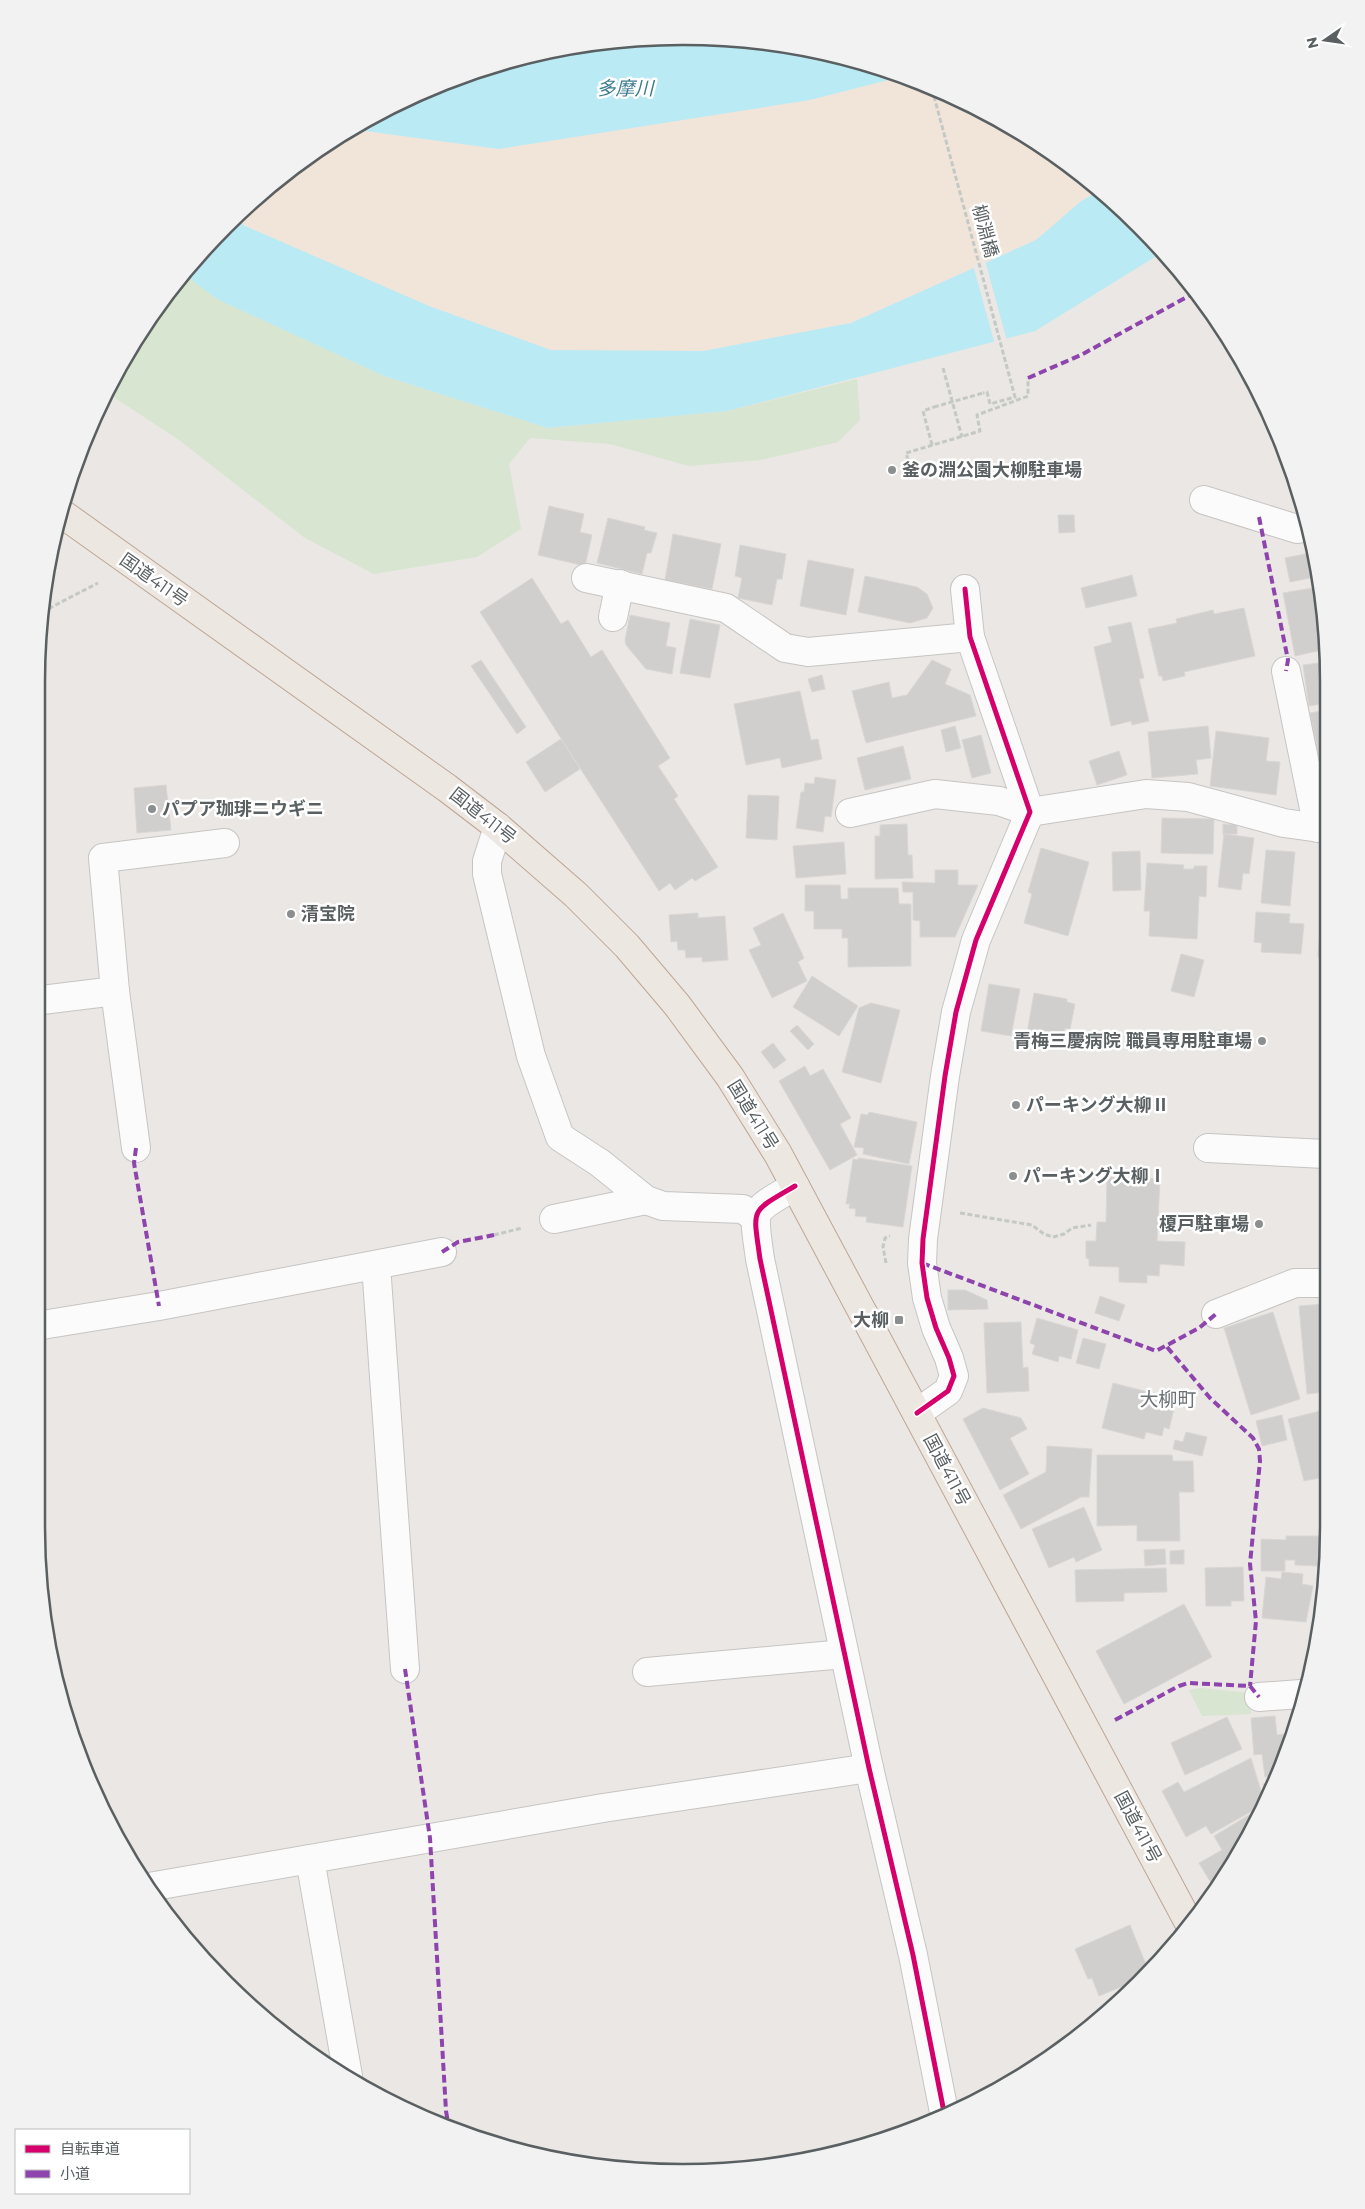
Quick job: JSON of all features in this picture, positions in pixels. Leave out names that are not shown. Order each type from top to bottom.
[{"type":"highway","name":"国道411号","points":[[67,517],[498,827],[582,901],[627,946],[677,1005],[730,1077],[795,1186],[1186,1917]]},
{"type":"street","points":[[1204,500],[1297,529],[1301,528]]},
{"type":"street","points":[[586,578],[726,608],[785,648],[808,652],[970,636]]},
{"type":"street","points":[[613,617],[620,584]]},
{"type":"street","points":[[917,1414],[948,1391],[954,1376],[927,1298],[922,1263],[927,1208],[945,1076],[958,1004],[976,940],[1030,812],[970,636],[965,589]]},
{"type":"street","points":[[1286,671],[1320,820]]},
{"type":"street","points":[[850,813],[935,794],[998,801],[1030,812],[1146,794],[1188,797],[1284,823],[1320,829]]},
{"type":"street","points":[[498,827],[486,860],[487,874],[531,1056],[560,1137],[600,1163],[646,1200],[663,1206],[743,1209],[754,1217]]},
{"type":"street","points":[[136,1148],[115,992],[103,858],[225,843]]},
{"type":"street","points":[[45,1000],[115,992]]},
{"type":"street","points":[[1208,1148],[1320,1154]]},
{"type":"street","points":[[795,1186],[762,1206],[754,1217],[760,1259],[869,1768],[913,1955],[943,2107]]},
{"type":"street","points":[[554,1220],[646,1200]]},
{"type":"street","points":[[45,1325],[159,1306],[442,1252]]},
{"type":"street","points":[[376,1265],[405,1669]]},
{"type":"street","points":[[1216,1314],[1295,1283],[1320,1283]]},
{"type":"street","points":[[647,1672],[844,1654]]},
{"type":"street","points":[[1259,1697],[1297,1694]]},
{"type":"street","points":[[156,1886],[604,1808],[869,1768]]},
{"type":"street","points":[[310,1859],[347,2068]]},
{"type":"path","points":[[943,368],[962,436]]},
{"type":"path","points":[[908,460],[906,453],[980,431],[977,415],[1028,396],[1028,378]]},
{"type":"path","points":[[49,608],[98,583]]},
{"type":"path","points":[[927,1208],[1032,1226],[1044,1234],[1054,1237],[1064,1234],[1072,1228],[1090,1225]]},
{"type":"green space","points":[[190,278],[218,299],[384,376],[548,428],[727,411],[857,379],[860,420],[838,442],[761,460],[689,466],[610,444],[530,438],[509,464],[521,529],[477,557],[374,574],[305,538],[179,440],[113,397],[152,328]]},
{"type":"green space","points":[[1201,1688],[1249,1693],[1251,1714],[1202,1716],[1189,1690]]},
{"type":"sand","points":[[889,80],[964,111],[1001,130],[1037,152],[1092,194],[1080,202],[1036,240],[850,323],[703,351],[551,350],[429,306],[242,223],[294,177],[328,152],[363,131],[499,149],[810,100]]},
{"type":"water","name":"多摩川","points":[[682,45],[766,50],[807,57],[889,80],[810,100],[499,149],[363,131],[401,111],[478,79],[558,57],[599,50]]},
{"type":"water","points":[[1092,194],[1156,256],[1035,331],[727,411],[548,428],[384,376],[217,299],[190,278],[242,223],[429,306],[551,350],[703,351],[851,323],[1036,240],[1080,202]]},
{"type":"pier","points":[[985,260],[1007,341],[995,345],[973,265]]},
{"type":"building","points":[[549,506],[584,514],[580,532],[592,535],[585,566],[538,555]]},
{"type":"building","points":[[1058,515],[1074,515],[1075,532],[1059,533]]},
{"type":"building","points":[[608,518],[645,527],[644,530],[657,533],[651,553],[647,553],[642,574],[597,563]]},
{"type":"building","points":[[673,534],[721,544],[712,589],[665,580]]},
{"type":"building","points":[[740,545],[786,554],[782,579],[777,579],[772,605],[738,598],[742,578],[735,576]]},
{"type":"building","points":[[1307,554],[1311,578],[1290,582],[1285,558]]},
{"type":"building","points":[[808,560],[854,569],[846,615],[800,606]]},
{"type":"building","points":[[1132,575],[1137,596],[1086,608],[1081,588]]},
{"type":"building","points":[[865,576],[917,587],[927,594],[933,608],[927,618],[910,623],[858,612]]},
{"type":"building","points":[[532,578],[561,624],[568,620],[591,657],[602,650],[670,758],[658,766],[678,796],[674,799],[718,867],[695,881],[692,878],[675,890],[670,883],[659,891],[480,612]]},
{"type":"building","points":[[1313,588],[1319,651],[1295,656],[1283,593]]},
{"type":"building","points":[[1244,608],[1255,656],[1184,672],[1185,676],[1163,681],[1162,676],[1159,676],[1148,629],[1177,623],[1176,619],[1213,610],[1214,614]]},
{"type":"building","points":[[630,615],[670,623],[666,646],[676,648],[672,674],[646,669],[626,645],[625,640]]},
{"type":"building","points":[[690,619],[720,625],[710,678],[680,673]]},
{"type":"building","points":[[1131,622],[1144,678],[1139,679],[1149,721],[1132,725],[1131,721],[1111,726],[1094,647],[1112,642],[1108,627]]},
{"type":"building","points":[[481,660],[526,727],[517,734],[471,666]]},
{"type":"building","points":[[932,660],[951,669],[945,684],[970,695],[976,716],[866,743],[852,691],[889,682],[892,698],[907,695]]},
{"type":"building","points":[[1320,663],[1320,704],[1309,706],[1303,665]]},
{"type":"building","points":[[822,675],[825,689],[812,692],[808,679]]},
{"type":"building","points":[[800,691],[811,740],[818,739],[822,759],[782,768],[780,758],[746,765],[734,704]]},
{"type":"building","points":[[1320,711],[1320,760],[1310,713]]},
{"type":"building","points":[[955,726],[961,748],[946,752],[941,730]]},
{"type":"building","points":[[1208,726],[1211,758],[1196,760],[1198,774],[1152,778],[1148,732]]},
{"type":"building","points":[[1216,731],[1269,738],[1266,761],[1280,762],[1276,795],[1210,786]]},
{"type":"building","points":[[981,735],[991,773],[972,778],[962,740]]},
{"type":"building","points":[[561,739],[580,769],[545,792],[526,762]]},
{"type":"building","points":[[903,746],[911,779],[865,790],[857,758]]},
{"type":"building","points":[[1119,751],[1127,775],[1097,785],[1089,761]]},
{"type":"building","points":[[815,777],[836,780],[831,817],[825,816],[823,832],[796,828],[801,792],[804,792],[805,783],[814,784]]},
{"type":"building","name":"パプア珈琲ニウギニ","points":[[166,785],[171,830],[137,833],[134,788]]},
{"type":"building","points":[[748,795],[779,796],[777,840],[746,838]]},
{"type":"building","points":[[1162,818],[1214,819],[1213,854],[1161,853]]},
{"type":"building","points":[[907,824],[908,855],[912,855],[913,878],[875,879],[875,836],[880,836],[880,825]]},
{"type":"building","points":[[1223,824],[1237,825],[1237,834],[1223,834]]},
{"type":"building","points":[[1224,834],[1254,838],[1249,874],[1243,873],[1241,890],[1218,887]]},
{"type":"building","points":[[844,842],[846,874],[796,878],[793,846]]},
{"type":"building","points":[[1041,848],[1089,862],[1068,936],[1024,923],[1032,894],[1028,892]]},
{"type":"building","points":[[1266,850],[1295,852],[1290,906],[1261,903]]},
{"type":"building","points":[[1140,851],[1141,890],[1113,891],[1112,852]]},
{"type":"building","points":[[1147,863],[1184,865],[1183,869],[1194,869],[1194,866],[1207,866],[1206,897],[1199,896],[1197,939],[1149,936],[1150,911],[1144,911]]},
{"type":"building","points":[[935,870],[958,870],[958,885],[978,885],[955,937],[920,937],[920,921],[913,920],[913,892],[903,892],[902,882],[935,883]]},
{"type":"building","points":[[805,885],[840,885],[841,899],[848,899],[848,888],[898,888],[899,904],[911,904],[911,966],[848,967],[848,938],[842,938],[842,929],[814,929],[814,911],[805,911]]},
{"type":"building","points":[[1256,912],[1290,914],[1289,923],[1304,924],[1301,954],[1261,952],[1262,943],[1254,942]]},
{"type":"building","points":[[698,913],[698,918],[725,916],[728,960],[702,962],[702,957],[686,958],[685,950],[678,950],[677,941],[671,942],[669,915]]},
{"type":"building","points":[[783,913],[804,958],[798,962],[807,981],[772,998],[749,950],[761,945],[753,928]]},
{"type":"building","points":[[1320,930],[1320,957],[1318,957]]},
{"type":"building","points":[[1181,954],[1204,960],[1194,997],[1171,991]]},
{"type":"building","points":[[812,976],[858,1006],[839,1036],[793,1007]]},
{"type":"building","points":[[989,984],[1020,989],[1011,1036],[981,1031]]},
{"type":"building","points":[[1034,993],[1067,999],[1067,1002],[1075,1004],[1070,1029],[1065,1028],[1062,1046],[1026,1039]]},
{"type":"building","points":[[871,1003],[900,1010],[881,1083],[842,1072],[859,1008]]},
{"type":"building","points":[[797,1025],[814,1044],[808,1050],[790,1031]]},
{"type":"building","points":[[773,1043],[786,1060],[774,1069],[761,1052]]},
{"type":"building","points":[[805,1066],[810,1076],[823,1069],[851,1118],[840,1124],[857,1155],[830,1170],[779,1081]]},
{"type":"building","points":[[869,1112],[917,1122],[909,1164],[863,1154],[864,1148],[854,1147],[861,1114],[868,1115]]},
{"type":"building","points":[[858,1158],[912,1166],[903,1227],[866,1222],[867,1217],[855,1216],[856,1209],[849,1208],[850,1204],[846,1204],[853,1159],[858,1160]]},
{"type":"building","points":[[1107,1177],[1160,1179],[1157,1241],[1185,1242],[1184,1266],[1160,1264],[1159,1276],[1147,1275],[1147,1283],[1119,1282],[1119,1267],[1089,1266],[1089,1259],[1086,1258],[1086,1241],[1096,1241],[1097,1222],[1106,1222]]},
{"type":"building","points":[[948,1290],[965,1290],[987,1300],[988,1309],[948,1310]]},
{"type":"building","points":[[1100,1296],[1125,1305],[1119,1321],[1095,1313]]},
{"type":"building","points":[[1320,1304],[1320,1392],[1307,1394],[1299,1306]]},
{"type":"building","points":[[1273,1312],[1300,1399],[1251,1415],[1224,1328]]},
{"type":"building","points":[[1037,1318],[1078,1330],[1071,1359],[1059,1356],[1058,1362],[1032,1354],[1035,1345],[1030,1343]]},
{"type":"building","points":[[1021,1322],[1023,1368],[1028,1367],[1029,1391],[987,1393],[984,1323]]},
{"type":"building","points":[[1083,1338],[1106,1344],[1099,1369],[1076,1363]]},
{"type":"building","points":[[1113,1383],[1148,1392],[1146,1398],[1175,1405],[1169,1429],[1164,1427],[1162,1436],[1146,1432],[1144,1439],[1102,1428]]},
{"type":"building","points":[[983,1408],[1021,1418],[1027,1429],[1010,1438],[1029,1474],[1000,1490],[963,1419]]},
{"type":"building","points":[[1320,1411],[1320,1478],[1304,1481],[1288,1419]]},
{"type":"building","points":[[1282,1415],[1287,1440],[1262,1446],[1256,1421]]},
{"type":"building","points":[[1186,1432],[1207,1437],[1202,1456],[1173,1449],[1175,1440],[1183,1442]]},
{"type":"building","points":[[1047,1446],[1092,1449],[1089,1497],[1081,1497],[1021,1529],[1003,1495],[1046,1472]]},
{"type":"building","points":[[1097,1455],[1172,1455],[1173,1461],[1193,1461],[1194,1492],[1179,1492],[1180,1541],[1137,1541],[1137,1525],[1097,1526]]},
{"type":"building","points":[[1084,1507],[1102,1550],[1076,1562],[1074,1557],[1049,1568],[1032,1529]]},
{"type":"building","points":[[1286,1536],[1319,1536],[1318,1566],[1295,1565],[1295,1560],[1285,1560],[1285,1571],[1261,1571],[1261,1539],[1286,1540]]},
{"type":"building","points":[[1165,1549],[1166,1564],[1145,1566],[1144,1550]]},
{"type":"building","points":[[1184,1550],[1184,1564],[1170,1564],[1170,1551]]},
{"type":"building","points":[[1243,1567],[1244,1601],[1231,1601],[1231,1606],[1206,1606],[1205,1568]]},
{"type":"building","points":[[1166,1568],[1167,1592],[1124,1593],[1124,1601],[1076,1602],[1075,1570]]},
{"type":"building","points":[[1282,1572],[1303,1574],[1302,1584],[1313,1586],[1306,1622],[1262,1618],[1266,1577],[1281,1579]]},
{"type":"building","points":[[1184,1604],[1212,1657],[1124,1704],[1096,1651]]},
{"type":"building","points":[[1275,1716],[1277,1735],[1285,1734],[1268,1777],[1265,1777],[1262,1754],[1254,1755],[1251,1718]]},
{"type":"building","points":[[1227,1717],[1242,1749],[1185,1775],[1171,1743]]},
{"type":"building","points":[[1251,1758],[1261,1792],[1253,1811],[1211,1834],[1206,1826],[1186,1837],[1162,1791],[1178,1782],[1184,1792]]},
{"type":"building","points":[[1251,1814],[1235,1845],[1211,1883],[1199,1863],[1222,1850],[1214,1836]]},
{"type":"building","points":[[1130,1925],[1146,1964],[1124,1986],[1099,1996],[1092,1978],[1088,1979],[1075,1949]]},
{"type":"marked path","points":[[1028,378],[1081,355],[1189,296]]},
{"type":"marked path","points":[[1259,517],[1288,660],[1286,671]]},
{"type":"marked path","points":[[136,1148],[134,1163],[159,1306]]},
{"type":"marked path","points":[[442,1252],[458,1242],[494,1235]]},
{"type":"marked path","points":[[922,1263],[1156,1351],[1199,1328],[1216,1314]]},
{"type":"marked path","points":[[1167,1347],[1210,1398],[1253,1438],[1259,1449],[1260,1461],[1250,1564],[1256,1621],[1250,1686]]},
{"type":"marked path","points":[[405,1669],[430,1838],[447,2118]]},
{"type":"marked path","points":[[1115,1720],[1188,1683],[1250,1686],[1259,1697]]},
{"type":"cycle path","points":[[917,1413],[948,1391],[954,1376],[927,1298],[922,1263],[923,1239],[945,1076],[956,1012],[976,940],[1030,812],[970,637],[965,589]]},
{"type":"cycle path","points":[[795,1186],[769,1201],[758,1213],[756,1229],[760,1259],[869,1768],[913,1955],[943,2107]]},
{"type":"place","name":"釜の淵公園大柳駐車場","points":[[892,470]]},
{"type":"place","name":"パプア珈琲ニウギニ","points":[[152,809]]},
{"type":"place","name":"清宝院","points":[[291,914]]},
{"type":"place","name":"青梅三慶病院 職員専用駐車場","points":[[1262,1041]]},
{"type":"place","name":"パーキング大柳Ⅱ","points":[[1016,1105]]},
{"type":"place","name":"パーキング大柳Ⅰ","points":[[1013,1176]]},
{"type":"place","name":"榎戸駐車場","points":[[1259,1224]]},
{"type":"place","name":"大柳","points":[[899,1320]]},
{"type":"district","name":"大柳町","points":[[1168,1399]]}]
